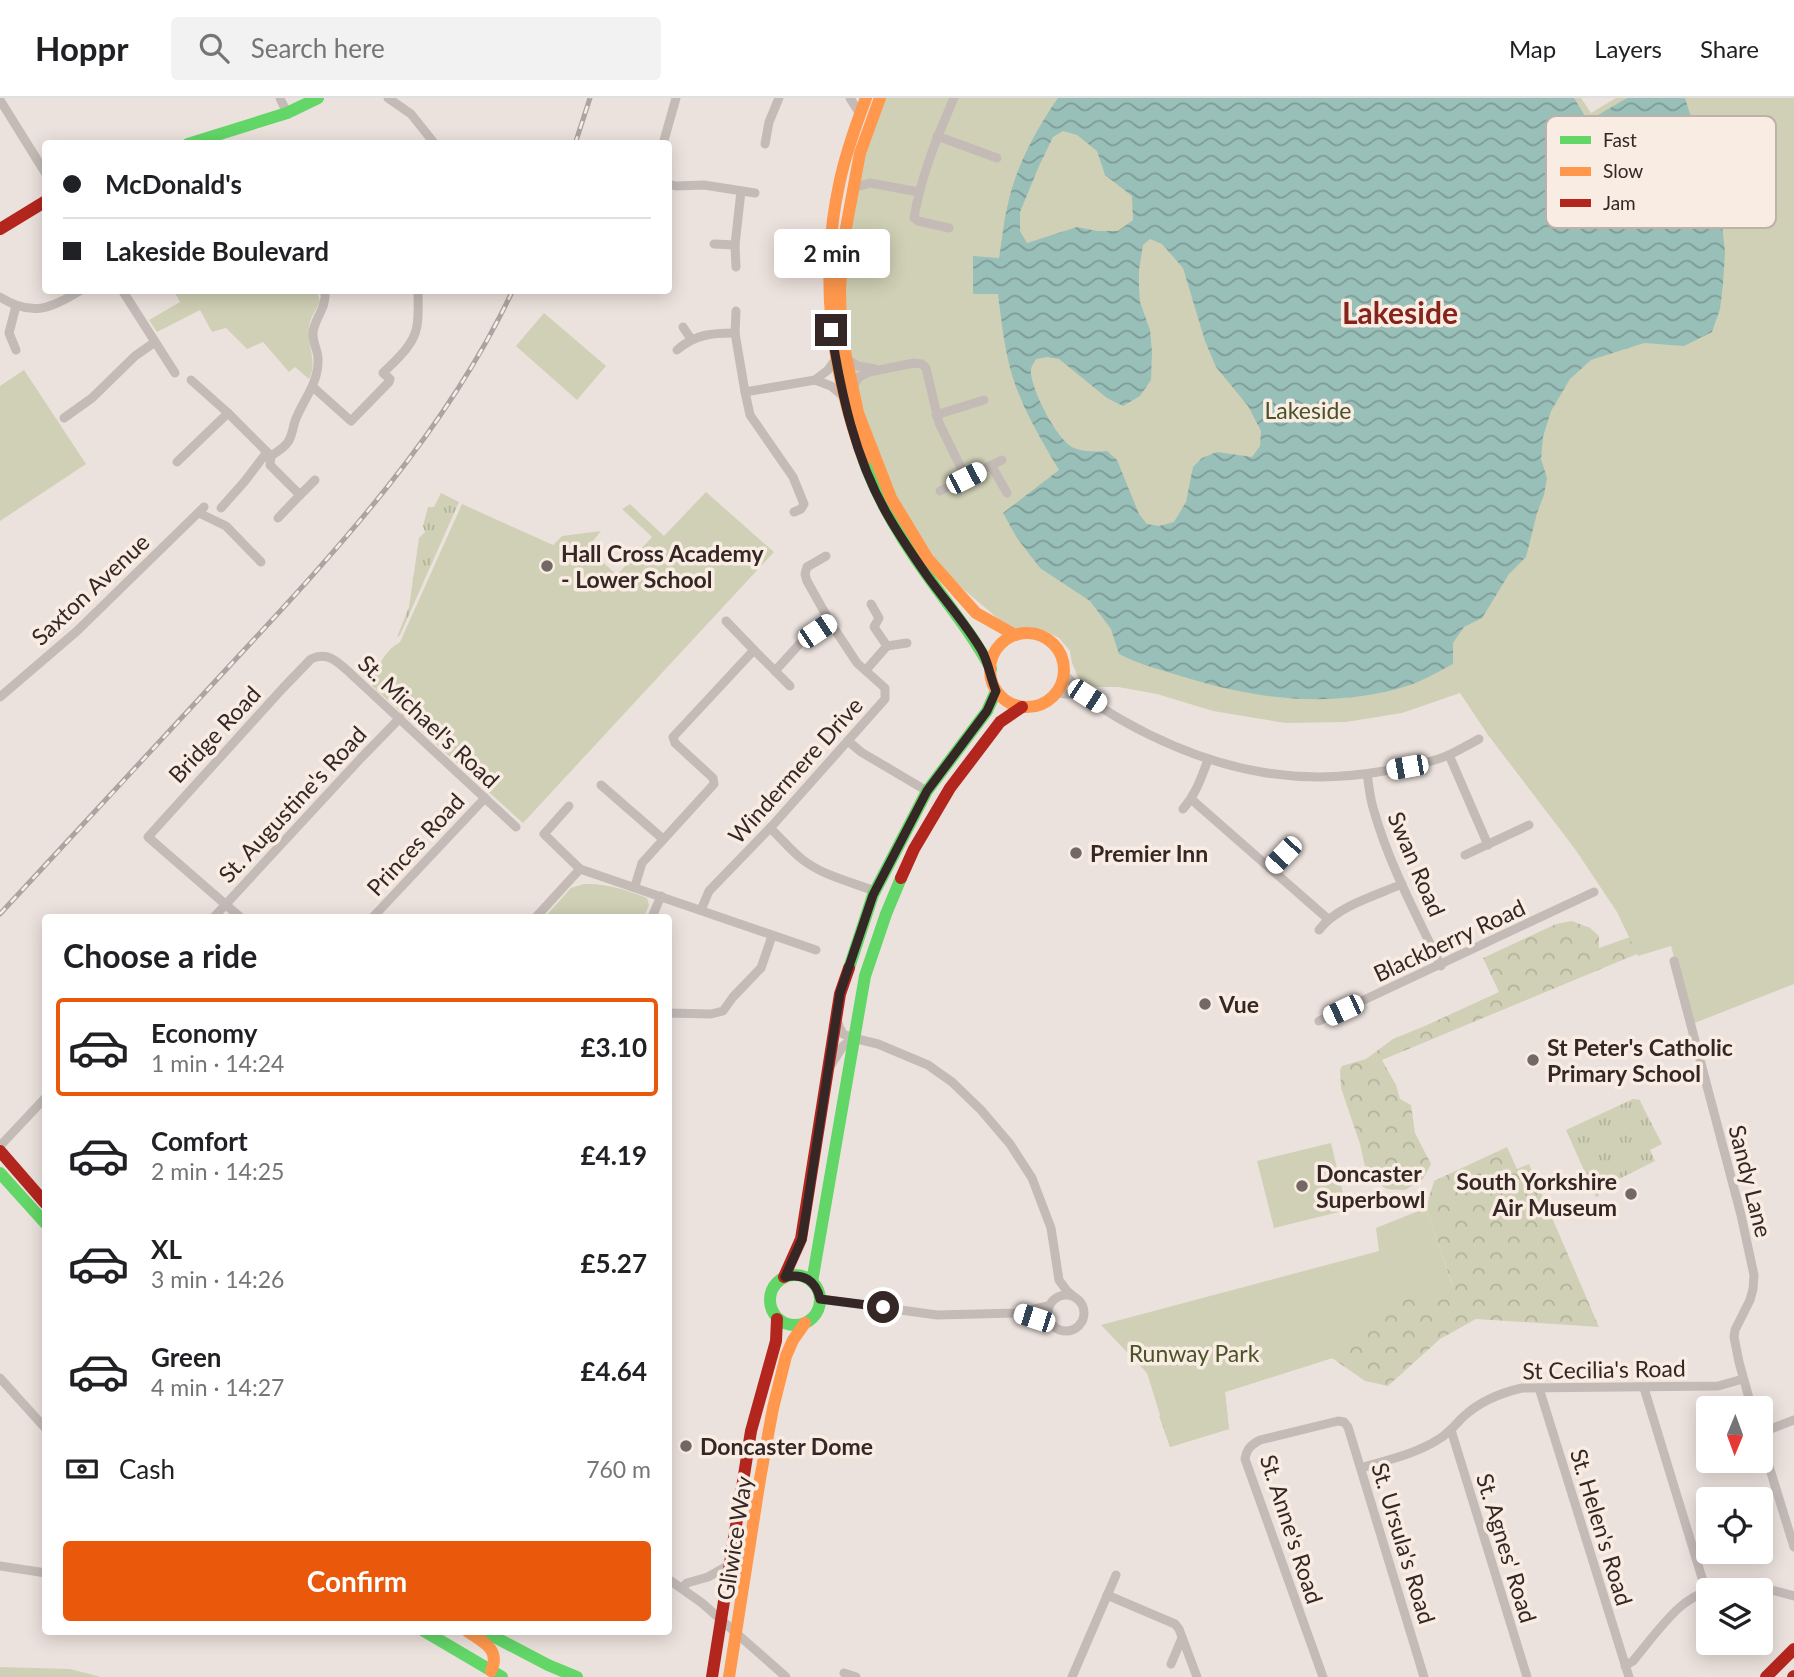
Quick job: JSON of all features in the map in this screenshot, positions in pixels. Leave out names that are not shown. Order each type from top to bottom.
[{"type":"main road","points":[[203,140],[288,113],[318,98]]},
{"type":"main road","points":[[866,98],[845,160],[836,202],[828,287],[831,330],[848,391],[849,423],[870,479],[887,513],[927,576],[963,621],[983,652],[990,669]]},
{"type":"main road","points":[[841,359],[840,289],[843,244],[857,166],[880,98]]},
{"type":"main road","points":[[0,229],[42,203]]},
{"type":"main road","points":[[848,391],[891,498],[928,559],[976,613],[1015,635]]},
{"type":"main road","points":[[1028,633],[1044,637],[1054,645],[1062,657],[1062,682],[1057,693],[1045,702],[1021,707],[1009,703],[996,691],[990,669],[994,653],[1002,642],[1015,635],[1028,633]]},
{"type":"main road","points":[[785,1277],[802,1239],[840,993],[875,891],[927,791],[987,711],[996,691]]},
{"type":"main road","points":[[812,1282],[865,976],[886,914],[914,849],[950,788],[1000,722],[1021,707]]},
{"type":"main road","points":[[0,1149],[42,1199]]},
{"type":"main road","points":[[0,1173],[42,1220]]},
{"type":"main road","points":[[785,1277],[805,1277],[818,1290],[818,1310],[806,1323],[793,1326],[784,1324],[772,1312],[770,1294],[773,1286],[785,1277]]},
{"type":"main road","name":"Gliwice Way","points":[[712,1677],[751,1431],[776,1340],[777,1319]]},
{"type":"main road","name":"Gliwice Way","points":[[729,1677],[769,1428],[786,1356],[793,1340],[806,1323]]},
{"type":"main road","points":[[729,1565],[748,1554]]},
{"type":"main road","points":[[431,1635],[496,1674]]},
{"type":"main road","points":[[472,1635],[494,1652],[496,1674]]},
{"type":"main road","points":[[491,1635],[577,1677]]},
{"type":"main road","points":[[1766,1677],[1794,1649]]},
{"type":"street","points":[[280,98],[288,113]]},
{"type":"street","points":[[388,98],[411,114],[432,140]]},
{"type":"street","points":[[664,140],[676,98]]},
{"type":"street","points":[[765,144],[769,121],[779,98]]},
{"type":"street","points":[[850,98],[860,114]]},
{"type":"street","points":[[948,228],[914,218],[919,192],[937,136],[954,98]]},
{"type":"street","points":[[0,100],[42,168]]},
{"type":"street","points":[[937,136],[998,158]]},
{"type":"street","points":[[857,166],[870,183]]},
{"type":"street","points":[[853,188],[870,183],[919,192]]},
{"type":"street","points":[[672,185],[755,193]]},
{"type":"street","points":[[736,267],[735,245],[741,191]]},
{"type":"street","points":[[714,244],[735,245]]},
{"type":"street","points":[[0,297],[16,306],[35,310],[63,302],[75,294]]},
{"type":"street","points":[[125,294],[175,373]]},
{"type":"street","points":[[221,508],[269,454],[285,446],[290,438],[313,387],[318,357],[313,330],[325,305],[325,294]]},
{"type":"street","points":[[313,387],[351,421],[389,382],[390,379],[383,373],[413,339],[417,327],[418,294]]},
{"type":"street","points":[[16,306],[9,333],[16,350]]},
{"type":"street","points":[[736,311],[735,333],[750,415],[793,477],[804,504],[794,512]]},
{"type":"street","points":[[683,327],[691,339]]},
{"type":"street","points":[[677,350],[691,339],[710,334],[735,333]]},
{"type":"street","points":[[64,418],[92,398],[135,356],[155,342]]},
{"type":"street","points":[[745,392],[815,380],[841,359],[859,367],[877,369]]},
{"type":"street","points":[[815,380],[848,391],[859,377],[877,369],[922,364],[926,368],[939,423],[966,478]]},
{"type":"street","points":[[191,380],[269,454],[270,465],[300,495]]},
{"type":"street","points":[[936,415],[989,399]]},
{"type":"street","points":[[177,462],[228,413]]},
{"type":"street","points":[[940,491],[1002,460]]},
{"type":"street","points":[[991,465],[1007,493]]},
{"type":"street","points":[[278,518],[315,480]]},
{"type":"street","name":"Saxton Avenue","points":[[0,697],[77,631],[202,510],[226,526],[261,562]]},
{"type":"street","name":"Windermere Drive","points":[[701,910],[709,891],[771,828],[885,699],[885,688],[857,663],[807,581],[807,567],[826,556]]},
{"type":"street","points":[[871,604],[879,618],[874,627],[887,646]]},
{"type":"street","points":[[726,621],[790,686]]},
{"type":"street","points":[[775,671],[804,639],[830,622]]},
{"type":"street","points":[[866,670],[887,646],[907,643]]},
{"type":"street","points":[[635,886],[642,863],[714,784],[713,778],[675,743],[673,737],[754,650]]},
{"type":"street","name":"St. Michael's Road","points":[[312,659],[321,655],[332,658],[516,827]]},
{"type":"street","name":"Bridge Road","points":[[225,905],[148,837],[274,697],[312,659]]},
{"type":"street","points":[[1063,673],[1087,696],[1130,725],[1208,760],[1255,772],[1335,777],[1367,774],[1407,767],[1449,755],[1479,739]]},
{"type":"street","points":[[1057,693],[1087,696]]},
{"type":"street","name":"St. Augustine's Road","points":[[217,914],[400,718]]},
{"type":"street","points":[[848,741],[861,752],[927,791]]},
{"type":"street","points":[[1449,755],[1488,845]]},
{"type":"street","points":[[1183,809],[1191,799],[1208,760]]},
{"type":"street","name":"Swan Road","points":[[1367,774],[1373,810],[1402,884],[1440,966]]},
{"type":"street","points":[[601,785],[663,839]]},
{"type":"street","name":"Princes Road","points":[[376,914],[485,797]]},
{"type":"street","points":[[1191,799],[1328,919]]},
{"type":"street","points":[[569,806],[544,834],[580,869],[816,950]]},
{"type":"street","points":[[1465,855],[1529,825]]},
{"type":"street","points":[[771,828],[802,859],[818,869],[875,891]]},
{"type":"street","points":[[1270,868],[1283,855]]},
{"type":"street","points":[[539,914],[580,869]]},
{"type":"street","points":[[1319,930],[1328,919],[1339,912],[1402,884]]},
{"type":"street","name":"Blackberry Road","points":[[1319,1021],[1594,892]]},
{"type":"street","points":[[653,914],[660,896]]},
{"type":"street","points":[[225,905],[236,914]]},
{"type":"street","points":[[672,1013],[710,1014],[723,1010],[761,968],[772,936]]},
{"type":"street","name":"Sandy Lane","points":[[1674,961],[1741,1215],[1754,1275],[1750,1300],[1734,1337],[1748,1396]]},
{"type":"street","points":[[836,1015],[844,1034],[878,1044],[928,1065],[952,1082],[1010,1144],[1032,1178],[1048,1218],[1059,1280],[1067,1291],[1082,1303],[1084,1317],[1076,1329],[1065,1332],[1017,1313]]},
{"type":"street","points":[[827,1072],[842,1046],[853,1038]]},
{"type":"street","points":[[0,1149],[42,1102]]},
{"type":"street","points":[[1050,1324],[1050,1304],[1059,1280]]},
{"type":"street","points":[[820,1299],[937,1315],[1017,1313],[1050,1304],[1063,1295],[1073,1296]]},
{"type":"street","points":[[0,1378],[42,1425]]},
{"type":"street","name":"St Cecilia's Road","points":[[1361,1468],[1426,1446],[1451,1430],[1474,1407],[1491,1397],[1522,1388],[1718,1386],[1743,1378]]},
{"type":"street","name":"St. Helen's Road","points":[[1539,1388],[1626,1673]]},
{"type":"street","points":[[1644,1388],[1702,1578]]},
{"type":"street","points":[[1773,1429],[1794,1420]]},
{"type":"street","name":"St. Ursula's Road","points":[[1343,1422],[1348,1427],[1424,1677]]},
{"type":"street","name":"St. Anne's Road","points":[[1322,1677],[1245,1459],[1246,1450],[1260,1440],[1343,1422]]},
{"type":"street","name":"St. Agnes' Road","points":[[1451,1430],[1527,1677]]},
{"type":"street","points":[[1773,1474],[1791,1529],[1794,1547]]},
{"type":"street","points":[[682,1588],[687,1583],[708,1577],[729,1565]]},
{"type":"street","points":[[0,1566],[42,1572]]},
{"type":"street","points":[[1072,1677],[1116,1575]]},
{"type":"street","points":[[672,1582],[722,1619],[786,1677]]},
{"type":"street","points":[[1773,1590],[1794,1596]]},
{"type":"street","points":[[1107,1595],[1175,1623],[1196,1677]]},
{"type":"street","points":[[1626,1673],[1633,1661],[1678,1609],[1696,1596]]},
{"type":"street","points":[[1182,1638],[1173,1660],[1191,1663]]},
{"type":"street","points":[[844,1673],[856,1677]]},
{"type":"green space","name":"Lakeside","points":[[880,98],[1581,98],[1591,113],[1616,98],[1794,98],[1794,984],[1692,1024],[1671,946],[1638,956],[1617,912],[1575,849],[1488,735],[1460,693],[1402,713],[1346,722],[1285,723],[1213,711],[1157,694],[1081,683],[1070,651],[1059,638],[1043,630],[1009,628],[928,559],[891,498],[861,419],[840,289],[870,122]]},
{"type":"green space","points":[[176,294],[318,294],[320,302],[309,328],[313,366],[309,379],[295,367],[289,372],[263,342],[247,349],[226,328],[212,332],[200,310],[157,332],[149,320],[180,302]]},
{"type":"green space","points":[[544,313],[606,366],[577,400],[516,346]]},
{"type":"green space","points":[[24,370],[86,464],[0,521],[0,386]]},
{"type":"green space","points":[[706,492],[774,552],[523,823],[372,686],[389,650],[400,642],[462,504],[553,545],[562,536],[601,531],[587,548],[617,575],[652,537],[622,509],[630,504],[664,536]]},
{"type":"green space","points":[[441,493],[459,502],[397,637],[409,607],[419,538],[425,532],[423,526],[428,507],[434,507]]},
{"type":"green space","points":[[584,884],[609,886],[647,898],[649,905],[645,914],[548,914],[571,888]]},
{"type":"green space","points":[[1572,921],[1590,928],[1599,936],[1599,948],[1630,937],[1637,954],[1382,1060],[1396,1085],[1400,1099],[1411,1105],[1415,1133],[1431,1164],[1423,1179],[1405,1190],[1387,1189],[1367,1176],[1360,1144],[1341,1088],[1342,1066],[1366,1059],[1393,1039],[1499,992],[1483,958],[1556,924]]},
{"type":"green space","points":[[1633,1099],[1640,1100],[1662,1144],[1650,1150],[1655,1161],[1597,1190],[1599,1196],[1596,1197],[1566,1130]]},
{"type":"green space","name":"Doncaster Superbowl","points":[[1331,1143],[1347,1210],[1274,1228],[1257,1161]]},
{"type":"green space","points":[[1507,1147],[1517,1169],[1529,1164],[1599,1327],[1476,1319],[1440,1339],[1388,1386],[1365,1381],[1332,1358],[1225,1392],[1229,1429],[1170,1447],[1159,1416],[1371,1327],[1398,1297],[1453,1287],[1426,1208],[1434,1181]]},
{"type":"green space","name":"Runway Park","points":[[1426,1208],[1453,1288],[1398,1298],[1372,1327],[1339,1347],[1332,1358],[1225,1392],[1229,1429],[1170,1447],[1147,1373],[1101,1325],[1379,1251],[1376,1228]]},
{"type":"green space","points":[[0,1667],[70,1669],[101,1677],[0,1677]]},
{"type":"water","name":"Lakeside","points":[[1058,98],[1574,98],[1585,116],[1546,116],[1546,228],[1722,228],[1725,253],[1720,309],[1712,332],[1684,346],[1644,343],[1591,360],[1570,379],[1551,411],[1543,437],[1541,459],[1547,478],[1526,557],[1509,574],[1482,618],[1464,627],[1453,643],[1453,664],[1410,685],[1354,697],[1297,699],[1212,685],[1119,654],[1111,629],[1090,601],[1040,568],[1017,538],[1003,513],[1059,470],[1030,419],[1012,376],[998,294],[973,294],[973,256],[999,258],[1015,179],[1034,137]],"holes":[[[1063,131],[1077,135],[1097,151],[1105,175],[1132,196],[1133,220],[1118,231],[1077,227],[1027,243],[1020,231],[1020,212],[1039,166],[1053,137]],[[1150,239],[1162,244],[1183,268],[1205,341],[1216,367],[1248,406],[1261,431],[1260,446],[1252,457],[1217,452],[1202,458],[1193,467],[1186,502],[1174,522],[1159,526],[1147,524],[1139,514],[1117,460],[1107,451],[1074,448],[1060,436],[1041,403],[1031,372],[1036,359],[1059,359],[1107,398],[1123,406],[1140,396],[1151,380],[1152,352],[1150,330],[1140,302],[1139,270],[1143,245]]]},
{"type":"water","name":"Lakeside","points":[[1627,98],[1685,98],[1691,116],[1596,116]]},
{"type":"railway","points":[[576,140],[590,98]]},
{"type":"railway","points":[[0,914],[351,531],[423,440],[456,392],[511,294]]},
{"type":"traffic: fast","points":[[201,140],[287,113],[318,98]]},
{"type":"traffic: fast","points":[[864,461],[900,534],[969,632],[991,669]]},
{"type":"traffic: fast","points":[[849,968],[873,895],[927,791],[987,711],[996,691]]},
{"type":"traffic: fast","points":[[812,1282],[865,976],[901,878]]},
{"type":"traffic: fast","points":[[0,1173],[42,1220]]},
{"type":"traffic: fast","points":[[795,1275],[813,1282],[820,1300],[813,1318],[795,1325],[777,1318],[770,1300],[777,1282],[795,1275]]},
{"type":"traffic: fast","points":[[431,1635],[502,1677]]},
{"type":"traffic: fast","points":[[491,1635],[577,1677]]},
{"type":"traffic: slow","points":[[864,461],[853,428],[837,360],[832,325],[830,255],[833,220],[844,163],[866,98]]},
{"type":"traffic: slow","points":[[880,98],[860,153],[843,244],[841,333],[858,413],[891,498],[928,559],[976,613],[1015,635]]},
{"type":"traffic: slow","points":[[1027,633],[1041,636],[1053,644],[1061,656],[1064,670],[1061,684],[1053,696],[1041,704],[1027,707],[1013,704],[1001,696],[993,684],[990,670],[993,656],[1001,644],[1013,636],[1027,633]]},
{"type":"traffic: slow","points":[[729,1677],[773,1408],[786,1356],[805,1323]]},
{"type":"traffic: slow","points":[[473,1635],[492,1652],[494,1657],[491,1671]]},
{"type":"traffic: jam","points":[[0,229],[42,203]]},
{"type":"traffic: jam","points":[[901,878],[914,849],[950,788],[1000,722],[1022,707]]},
{"type":"traffic: jam","points":[[784,1277],[801,1239],[840,994],[849,968]]},
{"type":"traffic: jam","points":[[0,1151],[42,1199]]},
{"type":"traffic: jam","points":[[712,1677],[751,1431],[776,1341],[777,1319]]},
{"type":"traffic: jam","points":[[1766,1677],[1794,1649]]},
{"type":"place","name":"Hall Cross Academy - Lower School","points":[[547,566]]},
{"type":"place","name":"Premier Inn","points":[[1076,853]]},
{"type":"place","name":"Vue","points":[[1205,1004]]},
{"type":"place","name":"St Peter's Catholic Primary School","points":[[1533,1060]]},
{"type":"place","name":"Doncaster Superbowl","points":[[1302,1186]]},
{"type":"place","name":"South Yorkshire Air Museum","points":[[1631,1194]]},
{"type":"place","name":"Doncaster Dome","points":[[686,1446]]},
{"type":"district","name":"Lakeside","points":[[1400,312]]},
{"type":"route","points":[[831,330],[849,423],[870,479],[887,513],[927,576],[963,621],[983,652],[996,691],[987,711],[927,791],[873,895],[840,993],[802,1239],[785,1277],[805,1277],[818,1290],[820,1299],[883,1307]]}]
